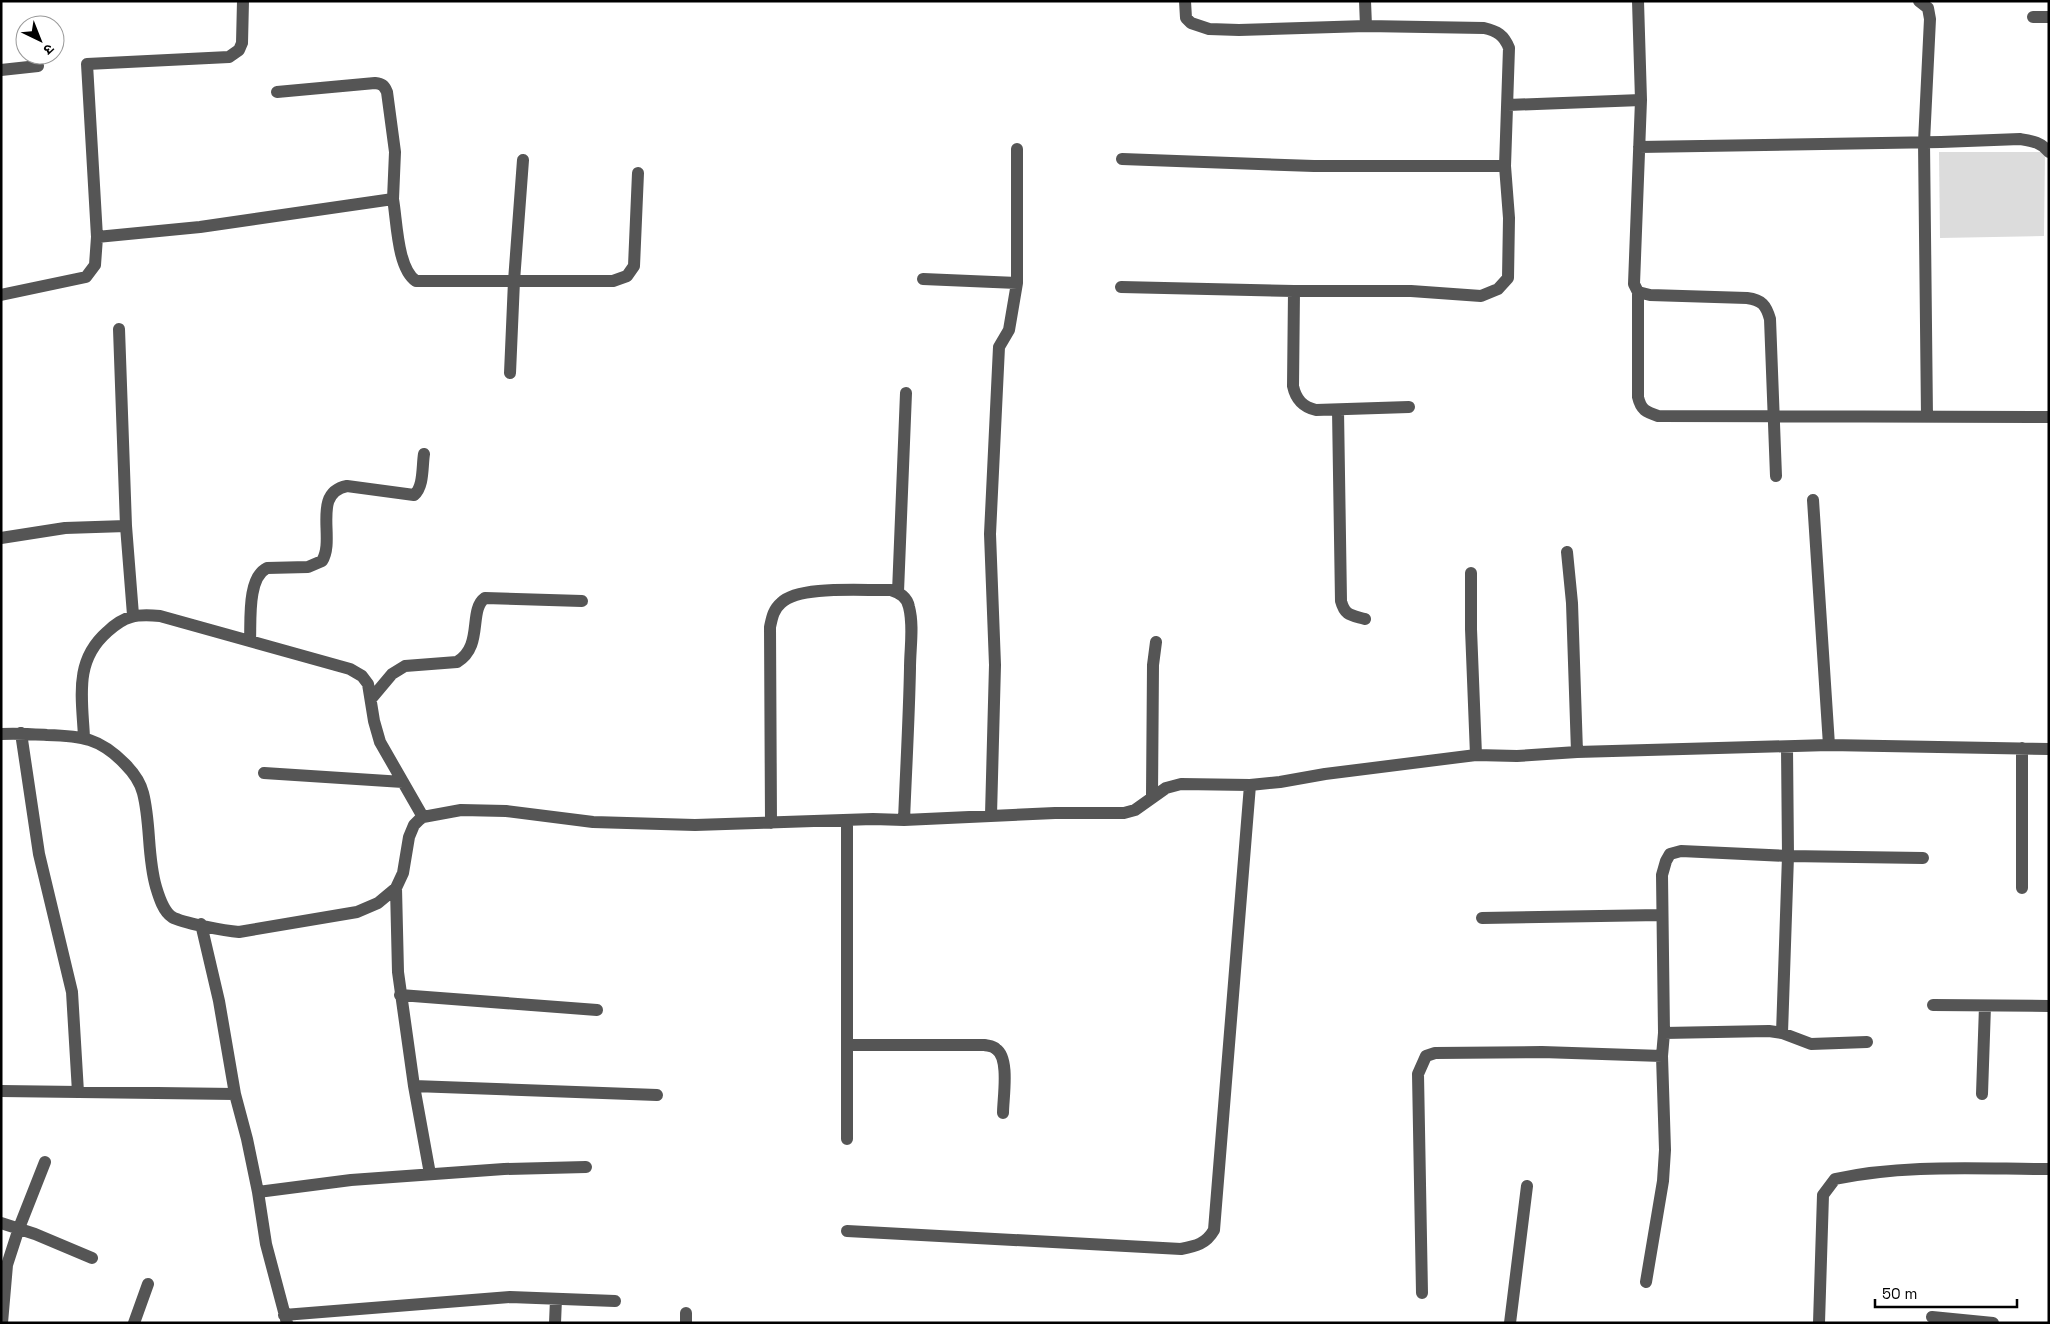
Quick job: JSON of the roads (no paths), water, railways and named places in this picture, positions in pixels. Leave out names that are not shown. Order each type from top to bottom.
[{"type":"street","points":[[1,295],[86,277],[95,265],[97,236],[87,64],[229,56],[238,50],[242,43],[242,1]]},
{"type":"street","points":[[1120,286],[1294,291],[1411,291],[1481,296],[1498,289],[1508,278],[1509,218],[1505,166],[1509,48],[1506,40],[1494,30],[1484,28],[1366,26],[1238,30],[1209,28],[1191,23],[1186,18],[1184,1]]},
{"type":"street","points":[[1364,1],[1366,26]]},
{"type":"street","points":[[1638,1],[1641,100],[1633,274],[1634,284],[1638,292],[1637,382],[1640,406],[1645,412],[1658,416],[2049,417]]},
{"type":"street","points":[[1918,1],[1928,8],[1930,19],[1924,142],[1928,417]]},
{"type":"street","points":[[2033,17],[2049,17]]},
{"type":"street","points":[[1,70],[38,66]]},
{"type":"street","points":[[277,92],[375,83],[385,87],[395,152],[393,200],[403,263],[410,277],[416,281],[613,281],[627,276],[634,266],[638,173]]},
{"type":"street","points":[[1508,105],[1641,100]]},
{"type":"street","points":[[1639,147],[2020,139],[2044,146],[2049,152]]},
{"type":"street","points":[[992,815],[995,665],[990,534],[999,347],[1009,330],[1017,283],[1017,149]]},
{"type":"street","points":[[1122,159],[1314,166],[1505,166]]},
{"type":"street","points":[[510,373],[514,281],[523,160]]},
{"type":"street","points":[[97,236],[200,228],[393,200]]},
{"type":"street","points":[[923,279],[1017,283]]},
{"type":"street","points":[[1294,291],[1293,386],[1295,394],[1302,404],[1308,408],[1338,410],[1409,407]]},
{"type":"street","points":[[1638,292],[1650,295],[1747,298],[1757,299],[1764,304],[1770,319],[1776,476]]},
{"type":"street","points":[[119,330],[126,526],[133,616]]},
{"type":"street","points":[[898,592],[906,393]]},
{"type":"street","points":[[1338,410],[1341,602],[1343,610],[1350,615],[1365,619]]},
{"type":"street","points":[[250,641],[255,581],[263,570],[267,568],[308,567],[322,561],[326,552],[327,506],[334,492],[340,487],[347,486],[414,495],[420,486],[424,454]]},
{"type":"street","points":[[1813,500],[1829,746]]},
{"type":"street","points":[[1,538],[65,528],[126,526]]},
{"type":"street","points":[[1567,552],[1572,603],[1577,752]]},
{"type":"street","points":[[1471,573],[1471,629],[1476,755]]},
{"type":"street","points":[[771,824],[770,628],[773,614],[781,602],[808,591],[890,590],[904,596],[909,605],[911,621],[904,820]]},
{"type":"street","points":[[371,699],[392,674],[405,666],[457,662],[462,659],[471,649],[479,605],[485,598],[582,601]]},
{"type":"street","points":[[84,737],[82,688],[84,664],[89,651],[114,625],[133,616],[160,616],[350,669],[365,679],[380,742],[423,817]]},
{"type":"street","points":[[1152,796],[1153,665],[1156,642]]},
{"type":"street","points":[[22,733],[40,854],[72,992],[78,1092]]},
{"type":"street","points":[[1,734],[22,733],[84,737],[94,740],[112,751],[138,780],[143,793],[148,822],[150,861],[153,877],[163,906],[172,917],[239,932],[357,912],[378,902],[396,888],[403,873],[414,825],[423,817],[461,810],[506,811],[593,822],[695,825],[771,824],[873,819],[904,820],[992,815],[1124,813],[1135,810],[1152,796],[1166,788],[1181,784],[1250,785],[1419,761],[1476,755],[1517,756],[1577,752],[1829,746],[2049,748]]},
{"type":"street","points":[[1782,1033],[1788,856],[1787,747]]},
{"type":"street","points":[[2022,748],[2022,888]]},
{"type":"street","points":[[264,773],[402,782]]},
{"type":"street","points":[[847,1231],[1181,1249],[1202,1244],[1209,1240],[1214,1230],[1250,785]]},
{"type":"street","points":[[847,821],[847,1138]]},
{"type":"street","points":[[1646,1282],[1663,1181],[1665,1150],[1661,915],[1662,875],[1670,854],[1681,851],[1788,856],[1923,858]]},
{"type":"street","points":[[396,888],[400,995],[430,1174]]},
{"type":"street","points":[[1482,918],[1661,915]]},
{"type":"street","points":[[201,924],[219,1001],[235,1094],[258,1192],[266,1244],[285,1319],[510,1297],[615,1301]]},
{"type":"street","points":[[400,995],[597,1010]]},
{"type":"street","points":[[1933,1005],[2049,1006]]},
{"type":"street","points":[[1982,1094],[1985,1006]]},
{"type":"street","points":[[1664,1033],[1769,1031],[1782,1033],[1801,1042],[1811,1044],[1867,1042]]},
{"type":"street","points":[[848,1045],[984,1045],[994,1047],[1003,1058],[1003,1113]]},
{"type":"street","points":[[1422,1293],[1418,1074],[1426,1056],[1435,1053],[1542,1052],[1662,1056]]},
{"type":"street","points":[[414,1086],[657,1095]]},
{"type":"street","points":[[1,1091],[235,1094]]},
{"type":"street","points":[[2,1323],[8,1265],[19,1228],[45,1162]]},
{"type":"street","points":[[258,1192],[352,1180],[430,1174],[586,1167]]},
{"type":"street","points":[[1819,1323],[1823,1195],[1835,1179],[1916,1170],[1979,1168],[2049,1169]]},
{"type":"street","points":[[1510,1323],[1527,1186]]},
{"type":"street","points":[[1,1223],[19,1228],[92,1258]]},
{"type":"street","points":[[134,1323],[148,1284]]},
{"type":"street","points":[[555,1323],[556,1299]]},
{"type":"street","points":[[1932,1317],[1991,1323]]}]
